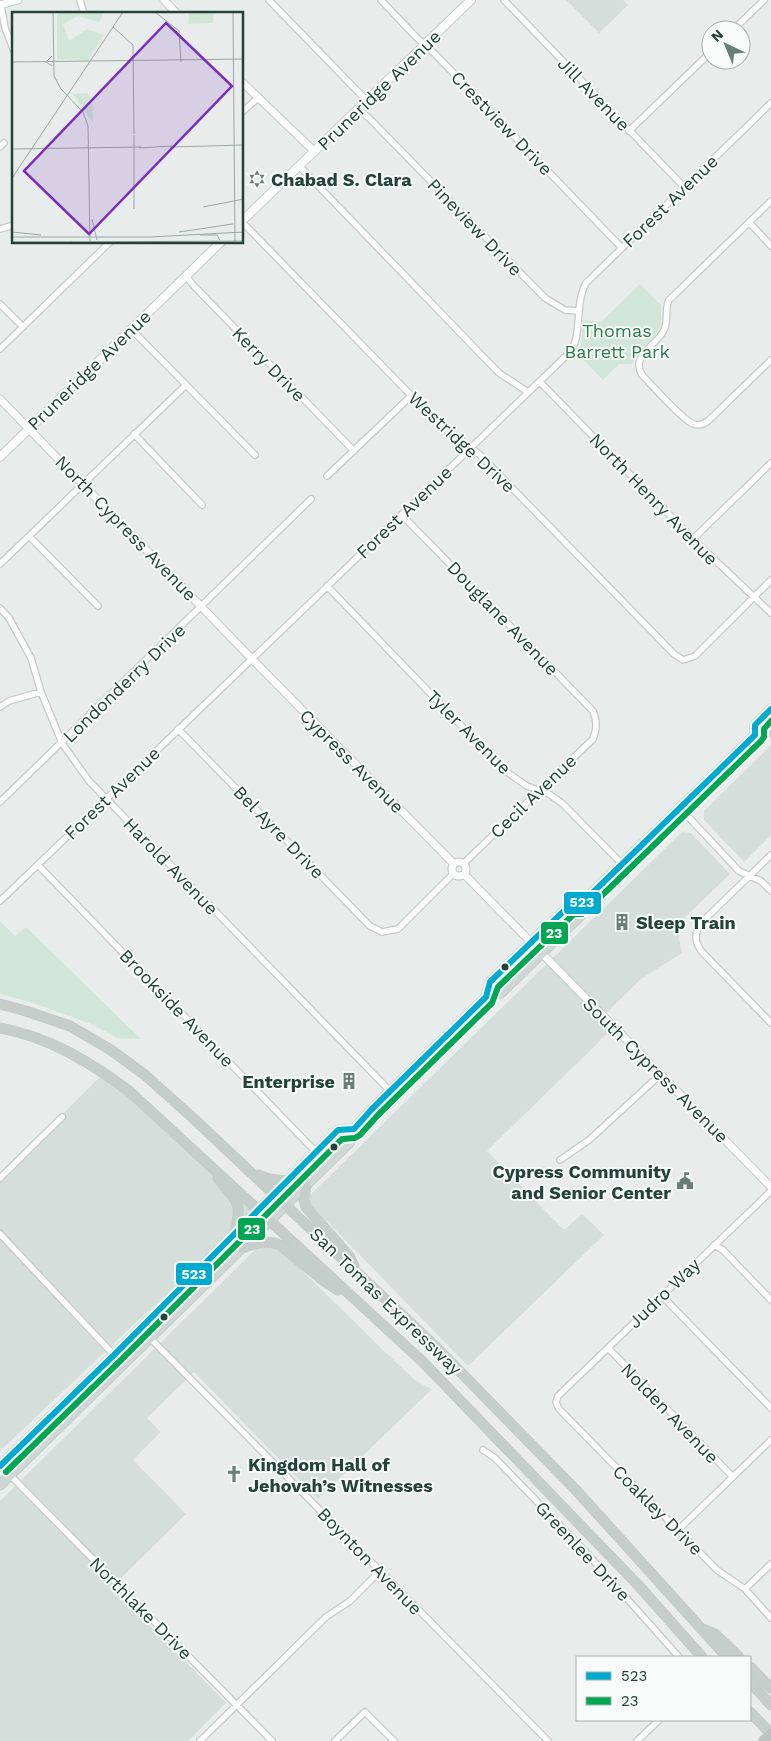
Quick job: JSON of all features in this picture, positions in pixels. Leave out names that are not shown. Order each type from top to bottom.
[{"type":"highway","name":"San Tomas Expressway","points":[[0,1004],[70,1026],[112,1050],[145,1075],[247,1168],[436,1347],[574,1489],[726,1656]]},
{"type":"highway","name":"San Tomas Expressway","points":[[0,1028],[19,1032],[60,1047],[99,1069],[130,1091],[422,1362],[560,1503],[701,1656]]},
{"type":"highway","points":[[191,1148],[218,1178],[238,1206],[235,1232]]},
{"type":"highway","points":[[247,1168],[269,1179],[286,1181]]},
{"type":"highway","points":[[306,1185],[304,1200],[306,1208],[349,1256],[356,1271]]},
{"type":"highway","points":[[242,1248],[262,1242],[274,1242],[324,1281],[351,1297]]},
{"type":"highway","points":[[701,1629],[715,1634],[738,1656]]},
{"type":"highway","points":[[751,1669],[771,1688]]},
{"type":"highway","points":[[751,1683],[771,1705]]},
{"type":"highway","points":[[751,1713],[771,1734],[764,1741]]},
{"type":"main road","name":"Pruneridge Avenue","points":[[244,220],[471,0]]},
{"type":"main road","name":"Pruneridge Avenue","points":[[0,456],[218,244]]},
{"type":"main road","points":[[755,735],[755,725],[771,709]]},
{"type":"main road","points":[[486,997],[490,982],[570,905],[580,905],[755,735],[764,735],[771,729]]},
{"type":"main road","points":[[0,1485],[350,1142],[354,1129],[390,1091],[486,997],[500,993],[581,915],[580,905]]},
{"type":"main road","points":[[0,1466],[114,1355],[338,1130],[354,1129]]},
{"type":"main road","points":[[150,1338],[149,1330],[153,1324],[154,1315]]},
{"type":"main road","points":[[107,1380],[107,1370],[114,1361],[114,1355]]},
{"type":"main road","points":[[10,1476],[10,1466],[16,1458],[17,1449]]},
{"type":"street","points":[[12,46],[5,28],[0,5],[18,0]]},
{"type":"street","points":[[164,0],[175,12]]},
{"type":"street","points":[[269,0],[367,101]]},
{"type":"street","name":"Crestview Drive","points":[[381,0],[622,248]]},
{"type":"street","name":"Jill Avenue","points":[[504,0],[684,187]]},
{"type":"street","points":[[744,20],[764,0]]},
{"type":"street","points":[[630,131],[701,62]]},
{"type":"street","points":[[244,84],[315,152]]},
{"type":"street","points":[[244,110],[258,98]]},
{"type":"street","name":"Forest Avenue","points":[[0,901],[540,382],[574,346],[580,296],[586,283],[771,103]]},
{"type":"street","name":"Pineview Drive","points":[[358,110],[369,118],[545,298],[565,310],[578,311]]},
{"type":"street","points":[[299,166],[499,373],[528,392]]},
{"type":"street","points":[[771,200],[669,300],[666,308],[664,331],[642,355],[638,365],[642,375],[687,421],[698,425],[704,424],[771,360]]},
{"type":"street","points":[[748,222],[771,246]]},
{"type":"street","name":"Westridge Drive","points":[[244,224],[439,424],[479,454],[674,654],[683,660],[695,656],[754,597]]},
{"type":"street","points":[[0,349],[108,244]]},
{"type":"street","name":"Kerry Drive","points":[[186,276],[195,288],[354,451]]},
{"type":"street","points":[[0,304],[23,327]]},
{"type":"street","points":[[131,329],[255,455]]},
{"type":"street","name":"North Henry Avenue","points":[[540,382],[734,580],[771,614]]},
{"type":"street","points":[[0,564],[186,385]]},
{"type":"street","points":[[327,476],[411,396]]},
{"type":"street","name":"North Cypress Avenue","points":[[0,399],[251,658]]},
{"type":"street","points":[[134,434],[202,505]]},
{"type":"street","points":[[693,538],[771,463]]},
{"type":"street","name":"Londonderry Drive","points":[[0,802],[311,499]]},
{"type":"street","name":"Douglane Avenue","points":[[402,515],[593,711],[597,726]]},
{"type":"street","points":[[29,536],[98,606]]},
{"type":"street","points":[[754,597],[771,580]]},
{"type":"street","name":"Tyler Avenue","points":[[327,586],[504,770],[516,779],[538,791],[548,794],[563,804],[622,864]]},
{"type":"street","name":"Harold Avenue","points":[[0,608],[9,618],[30,658],[41,692],[62,743],[81,771],[106,800],[390,1091]]},
{"type":"street","name":"Cypress Avenue","points":[[251,658],[454,864]]},
{"type":"street","points":[[0,707],[9,701],[41,692]]},
{"type":"street","name":"Cecil Avenue","points":[[463,864],[593,739],[597,726]]},
{"type":"street","name":"Bel Ayre Drive","points":[[178,729],[370,926],[382,932],[398,929],[453,874]]},
{"type":"street","points":[[680,808],[739,871],[761,881],[771,891]]},
{"type":"street","points":[[771,855],[702,922],[696,938],[698,946],[703,953],[771,1023]]},
{"type":"street","points":[[460,862],[463,864],[466,868],[464,874],[460,876],[453,874],[454,864],[460,862]]},
{"type":"street","name":"Brookside Avenue","points":[[38,865],[316,1152]]},
{"type":"street","points":[[464,874],[542,953]]},
{"type":"street","name":"South Cypress Avenue","points":[[542,953],[662,1074],[771,1189]]},
{"type":"street","points":[[560,1160],[588,1140],[662,1074]]},
{"type":"street","points":[[0,1178],[62,1117]]},
{"type":"street","name":"Judro Way","points":[[558,1396],[771,1189]]},
{"type":"street","points":[[1,1236],[114,1355]]},
{"type":"street","points":[[714,1245],[723,1250],[771,1300]]},
{"type":"street","points":[[662,1296],[771,1408]]},
{"type":"street","name":"Boynton Avenue","points":[[150,1338],[548,1741]]},
{"type":"street","name":"Nolden Avenue","points":[[608,1348],[733,1477]]},
{"type":"street","name":"Coakley Drive","points":[[558,1396],[556,1402],[559,1409],[717,1570],[745,1589],[771,1618]]},
{"type":"street","points":[[678,1530],[771,1440]]},
{"type":"street","name":"Greenlee Drive","points":[[483,1450],[495,1458],[582,1548],[678,1656]]},
{"type":"street","name":"Northlake Drive","points":[[10,1476],[272,1741]]},
{"type":"street","points":[[745,1589],[771,1564]]},
{"type":"street","points":[[200,1741],[326,1617],[350,1601],[380,1571]]},
{"type":"street","points":[[335,1741],[365,1712],[394,1741]]},
{"type":"street","points":[[637,1741],[658,1721]]},
{"type":"shaded area","points":[[566,0],[623,0],[628,5],[599,33]]},
{"type":"shaded area","points":[[771,745],[771,835],[744,862],[704,820],[704,811]]},
{"type":"shaded area","points":[[682,832],[691,833],[730,874],[677,925],[681,928],[679,939],[682,953],[641,979],[599,1020],[609,1032],[487,1151],[564,1230],[582,1214],[604,1235],[468,1366],[310,1204],[310,1195]]},
{"type":"shaded area","points":[[105,1072],[255,1210],[0,1451],[0,1176]]},
{"type":"shaded area","points":[[268,1237],[416,1381],[432,1389],[318,1499],[194,1372],[147,1418],[161,1432],[133,1460],[186,1514],[112,1587],[226,1703],[188,1741],[0,1741],[0,1501]]},
{"type":"green space","name":"Thomas Barrett Park","points":[[640,284],[661,305],[659,329],[637,353],[633,364],[619,364],[603,380],[577,353],[581,346],[583,320],[601,322]]},
{"type":"green space","points":[[0,921],[15,936],[26,927],[141,1039],[117,1038],[94,1025],[36,1004],[0,994]]},
{"type":"transit line","name":"523","points":[[0,1466],[114,1355],[338,1130],[354,1129],[486,997],[490,982],[570,905],[580,905],[755,735],[755,725],[771,709]]},
{"type":"transit line","name":"23","points":[[6,1472],[342,1139],[355,1138],[360,1135],[492,1003],[498,987],[574,914],[582,914],[586,911],[761,741],[764,737],[764,729],[771,721]]},
{"type":"place","name":"Chabad S. Clara","points":[[257,179]]},
{"type":"place","name":"Sleep Train","points":[[622,922]]},
{"type":"place","name":"Enterprise","points":[[349,1081]]},
{"type":"place","name":"Cypress Community and Senior Center","points":[[685,1181]]},
{"type":"place","name":"Kingdom Hall of Jehovah’s Witnesses","points":[[234,1474]]}]
